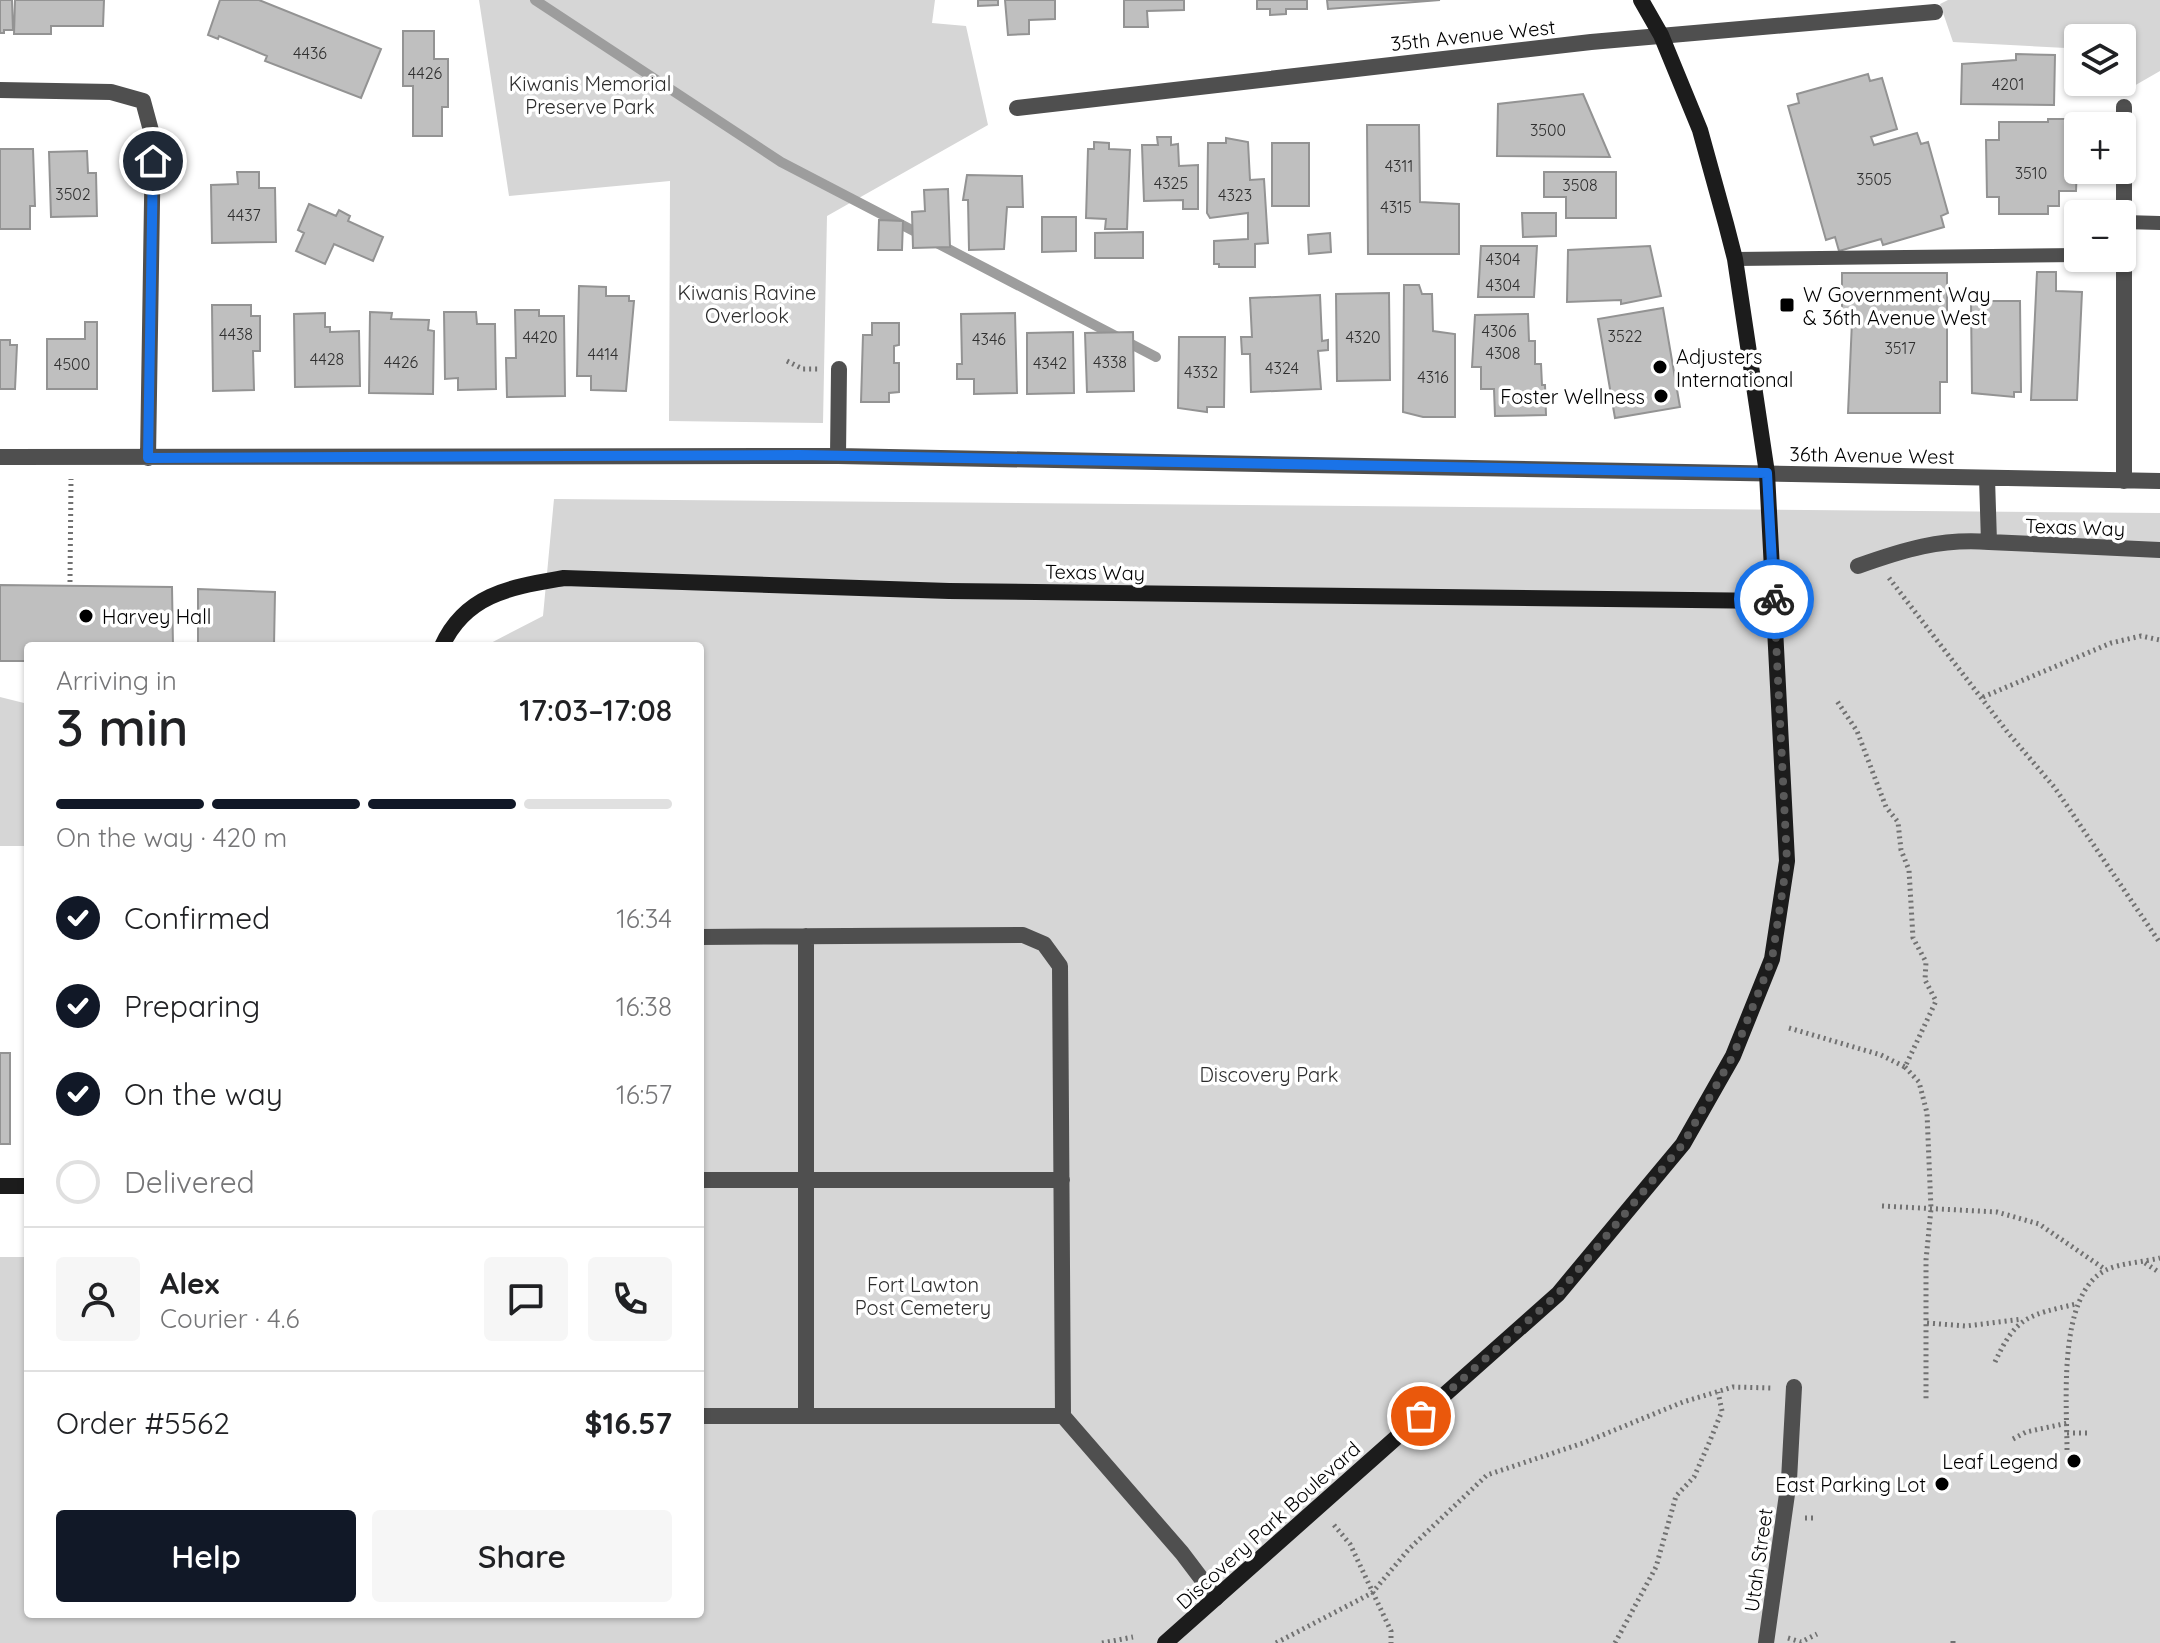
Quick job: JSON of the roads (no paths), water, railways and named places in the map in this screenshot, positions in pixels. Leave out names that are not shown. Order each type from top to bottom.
[{"type":"street","name":"Discovery Park Boulevard","points":[[1165,1643],[1558,1294],[1683,1144],[1733,1056],[1772,959],[1787,861],[1767,473],[1735,259],[1700,130],[1661,35],[1641,0]]},
{"type":"street","name":"35th Avenue West","points":[[1017,108],[1661,35],[1935,12]]},
{"type":"street","points":[[0,90],[111,92],[143,101],[153,138],[148,458]]},
{"type":"street","points":[[2124,107],[2124,200]]},
{"type":"street","points":[[2123,272],[2124,481]]},
{"type":"street","points":[[838,456],[839,369]]},
{"type":"street","name":"36th Avenue West","points":[[0,457],[838,456],[2160,481]]},
{"type":"street","points":[[1987,478],[1989,542]]},
{"type":"street","name":"Texas Way","points":[[1858,566],[1916,546],[1948,540],[2160,550]]},
{"type":"street","name":"Texas Way","points":[[444,642],[452,623],[501,589],[564,578],[949,591],[1774,601]]},
{"type":"street","points":[[704,937],[1023,935],[1044,944],[1060,966],[1063,1416],[1182,1553],[1216,1598]]},
{"type":"street","points":[[806,936],[806,1416]]},
{"type":"street","points":[[704,1180],[1062,1180]]},
{"type":"street","points":[[0,1186],[24,1186]]},
{"type":"street","name":"Utah Street","points":[[1766,1643],[1789,1480],[1794,1387]]},
{"type":"street","points":[[704,1416],[1063,1416]]},
{"type":"lane","points":[[2136,222],[2160,223]]},
{"type":"lane","points":[[1735,259],[2064,255]]},
{"type":"waterway","points":[[535,0],[781,162],[1156,357]]},
{"type":"place","name":"W Government Way & 36th Avenue West","points":[[1787,305]]},
{"type":"place","name":"Adjusters International","points":[[1660,367]]},
{"type":"place","name":"Foster Wellness","points":[[1661,396]]},
{"type":"place","name":"Harvey Hall","points":[[86,616]]},
{"type":"place","name":"Leaf Legend","points":[[2074,1461]]},
{"type":"place","name":"East Parking Lot","points":[[1942,1484]]},
{"type":"park label","name":"Kiwanis Memorial Preserve Park","points":[[590,94]]},
{"type":"park label","name":"Kiwanis Ravine Overlook","points":[[747,304]]},
{"type":"park label","name":"Discovery Park","points":[[1269,1074]]},
{"type":"park label","name":"Fort Lawton Post Cemetery","points":[[923,1296]]}]
